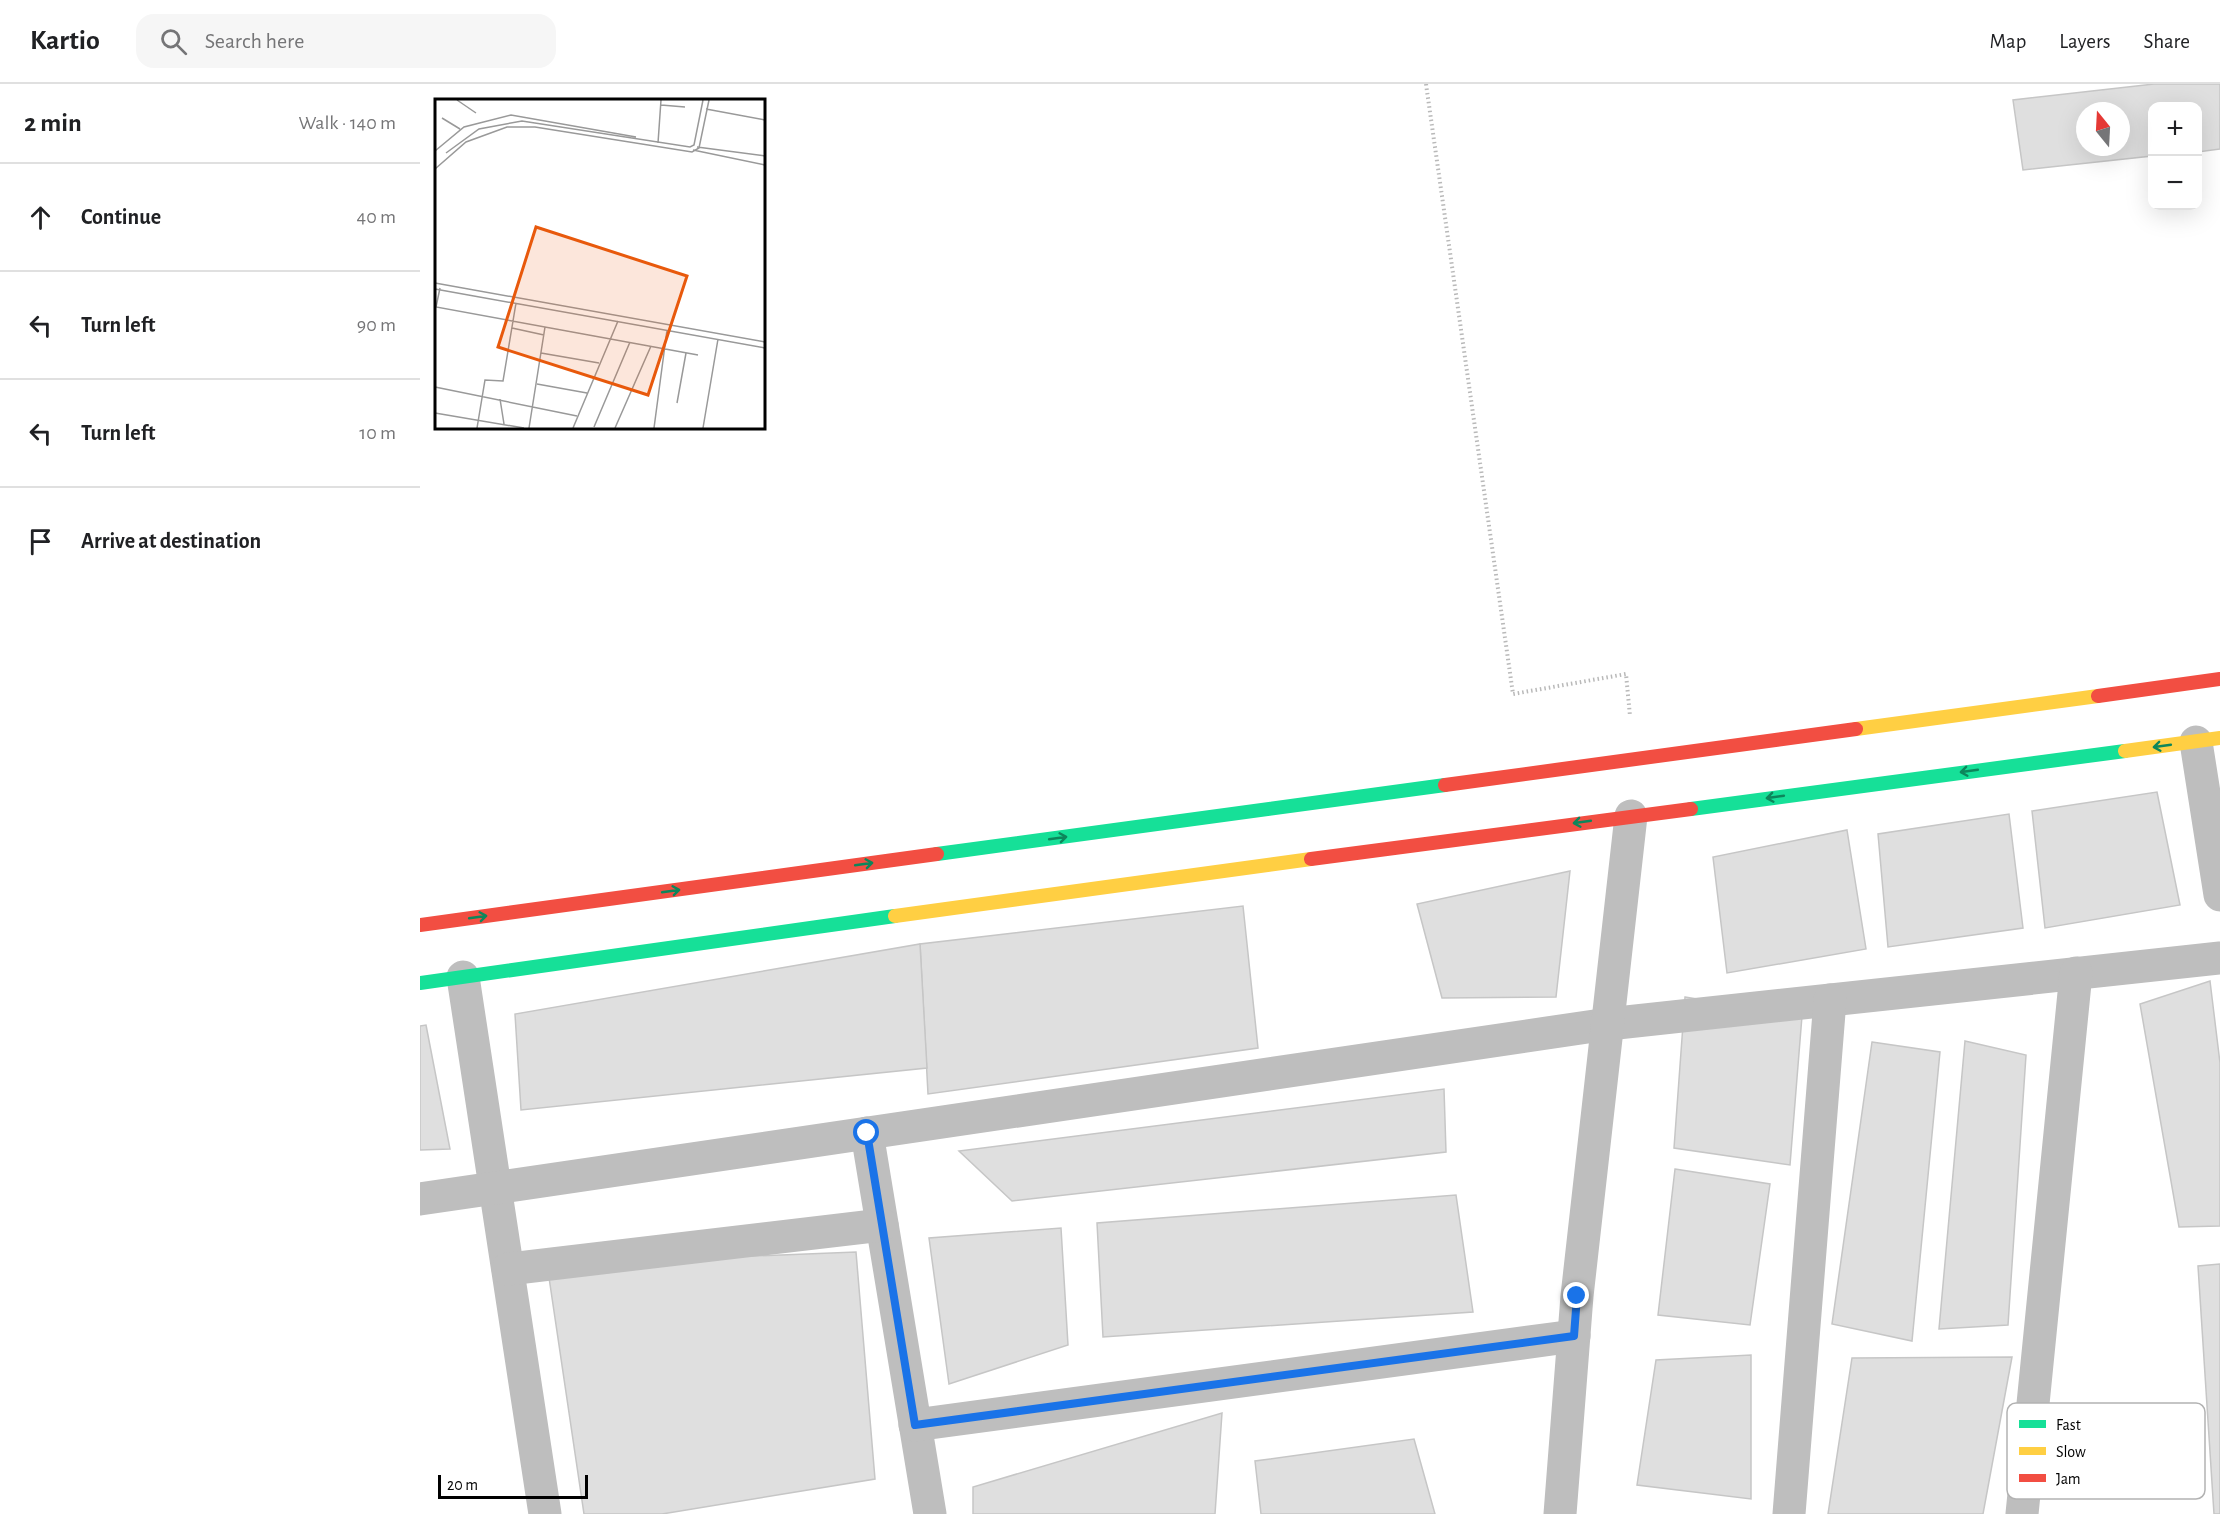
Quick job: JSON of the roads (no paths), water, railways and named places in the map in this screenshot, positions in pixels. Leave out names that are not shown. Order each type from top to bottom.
[{"type":"street","points":[[420,925],[2220,678]]},
{"type":"street","points":[[420,983],[1102,886],[2208,740],[2220,895]]},
{"type":"street","points":[[1560,1514],[1574,1336],[1631,816]]},
{"type":"street","points":[[420,1199],[1608,1024],[2220,958]]},
{"type":"street","points":[[2033,1403],[2076,973]]},
{"type":"street","points":[[463,977],[545,1514]]},
{"type":"street","points":[[1789,1514],[1830,1000]]},
{"type":"street","points":[[867,1133],[930,1514]]},
{"type":"street","points":[[508,1269],[882,1225]]},
{"type":"street","points":[[915,1425],[1574,1336]]},
{"type":"street","points":[[2022,1514],[2023,1499]]}]
